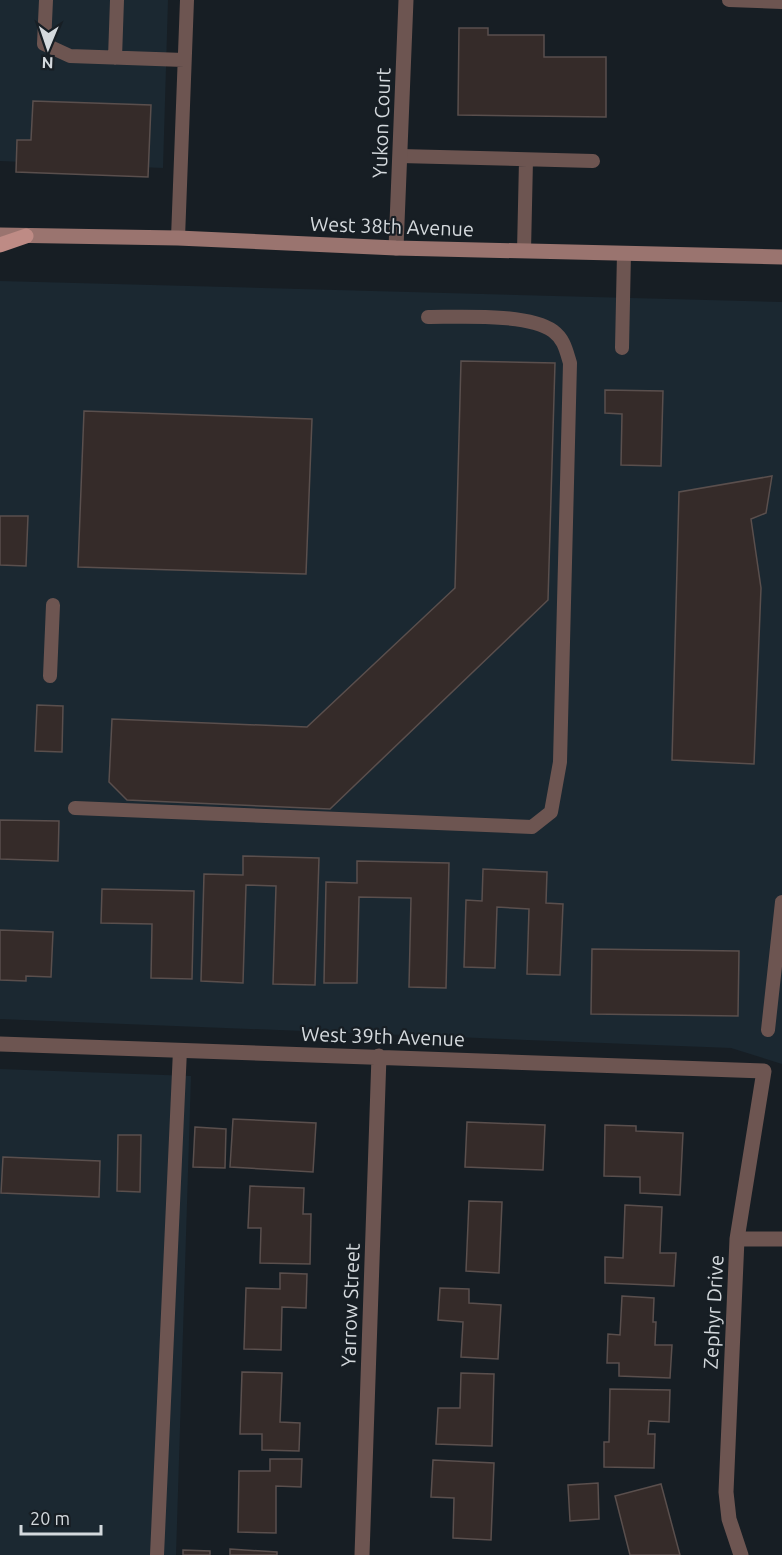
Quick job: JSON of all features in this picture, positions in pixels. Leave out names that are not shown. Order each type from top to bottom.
[{"type":"main road","name":"West 38th Avenue","points":[[0,235],[178,238],[396,248],[782,257]]},
{"type":"main road","points":[[0,245],[26,236]]},
{"type":"street","name":"Yukon Court","points":[[396,248],[406,0]]},
{"type":"street","name":"West 39th Avenue","points":[[0,1044],[764,1071]]},
{"type":"street","name":"Yarrow Street","points":[[362,1555],[379,1056]]},
{"type":"street","name":"Zephyr Drive","points":[[741,1555],[729,1519],[726,1492],[737,1239],[764,1071]]},
{"type":"street","points":[[737,1239],[782,1239]]},
{"type":"lane","points":[[46,0],[44,44],[70,57],[184,60]]},
{"type":"lane","points":[[115,58],[117,0]]},
{"type":"lane","points":[[178,238],[187,0]]},
{"type":"lane","points":[[729,0],[782,2]]},
{"type":"lane","points":[[400,156],[593,161]]},
{"type":"lane","points":[[524,250],[526,160]]},
{"type":"lane","points":[[622,348],[624,253]]},
{"type":"lane","points":[[75,808],[532,827],[551,812],[560,762],[570,363],[564,343],[554,332],[538,323],[496,318],[428,316]]},
{"type":"lane","points":[[50,676],[53,605]]},
{"type":"lane","points":[[768,1030],[782,902]]},
{"type":"lane","points":[[157,1555],[180,1050]]},
{"type":"shaded area","points":[[0,0],[168,0],[163,168],[0,161]]},
{"type":"shaded area","points":[[0,281],[782,302],[782,1064],[731,1048],[0,1019]]},
{"type":"shaded area","points":[[0,1069],[191,1076],[176,1555],[0,1555]]},
{"type":"building","points":[[459,28],[488,28],[488,35],[544,35],[544,57],[606,57],[606,117],[458,115]]},
{"type":"building","points":[[33,101],[151,105],[148,177],[16,172],[17,140],[31,140]]},
{"type":"building","points":[[461,361],[555,363],[548,600],[330,809],[127,800],[109,782],[112,719],[307,727],[455,588]]},
{"type":"building","points":[[605,390],[663,391],[661,466],[621,465],[622,414],[605,413]]},
{"type":"building","points":[[84,411],[312,419],[306,574],[78,567]]},
{"type":"building","points":[[772,476],[766,513],[751,519],[761,588],[754,764],[672,760],[679,492]]},
{"type":"building","points":[[0,516],[28,516],[26,566],[0,565]]},
{"type":"building","points":[[37,705],[63,706],[62,752],[35,751]]},
{"type":"building","points":[[0,820],[59,821],[58,861],[0,859]]},
{"type":"building","points":[[243,856],[319,858],[315,985],[273,984],[276,886],[246,885],[243,983],[201,981],[204,874],[243,875]]},
{"type":"building","points":[[357,861],[449,863],[446,988],[409,987],[411,898],[359,897],[357,983],[324,983],[326,882],[357,883]]},
{"type":"building","points":[[483,869],[547,872],[546,903],[563,904],[560,975],[527,974],[529,909],[497,907],[495,968],[464,967],[466,900],[482,901]]},
{"type":"building","points":[[102,889],[194,891],[192,979],[151,978],[152,924],[101,923]]},
{"type":"building","points":[[0,930],[53,932],[51,977],[26,976],[26,981],[0,980]]},
{"type":"building","points":[[592,949],[739,951],[738,1016],[591,1014]]},
{"type":"building","points":[[233,1119],[316,1123],[313,1172],[230,1167]]},
{"type":"building","points":[[467,1122],[545,1125],[543,1170],[465,1167]]},
{"type":"building","points":[[605,1125],[636,1126],[636,1131],[683,1133],[680,1195],[640,1193],[640,1177],[604,1176]]},
{"type":"building","points":[[195,1127],[226,1129],[225,1168],[193,1167]]},
{"type":"building","points":[[118,1135],[141,1135],[140,1192],[117,1191]]},
{"type":"building","points":[[3,1157],[100,1161],[99,1197],[1,1193]]},
{"type":"building","points":[[250,1186],[304,1188],[303,1214],[311,1214],[310,1264],[260,1263],[261,1228],[248,1228]]},
{"type":"building","points":[[469,1201],[502,1202],[499,1273],[466,1271]]},
{"type":"building","points":[[625,1205],[662,1207],[660,1253],[676,1253],[674,1286],[605,1283],[605,1257],[623,1258]]},
{"type":"building","points":[[280,1273],[307,1274],[306,1308],[282,1307],[281,1350],[244,1349],[246,1288],[280,1289]]},
{"type":"building","points":[[440,1288],[469,1289],[469,1303],[501,1305],[498,1359],[461,1357],[463,1322],[438,1320]]},
{"type":"building","points":[[622,1296],[654,1298],[655,1345],[672,1345],[670,1378],[619,1376],[619,1363],[607,1363],[608,1334],[620,1335]]},
{"type":"building","points":[[242,1372],[282,1373],[280,1422],[300,1423],[299,1451],[262,1450],[262,1434],[240,1434]]},
{"type":"building","points":[[461,1373],[494,1374],[492,1446],[436,1444],[438,1408],[460,1408]]},
{"type":"building","points":[[610,1389],[670,1390],[669,1422],[649,1421],[648,1434],[655,1434],[654,1468],[604,1467],[604,1442],[609,1442]]},
{"type":"building","points":[[270,1459],[302,1459],[301,1487],[276,1486],[276,1533],[238,1532],[239,1471],[270,1471]]},
{"type":"building","points":[[433,1460],[494,1463],[491,1540],[453,1538],[454,1498],[431,1497]]},
{"type":"building","points":[[598,1483],[599,1519],[570,1521],[568,1485]]},
{"type":"building","points":[[661,1484],[680,1555],[630,1555],[615,1496]]},
{"type":"building","points":[[230,1549],[277,1552],[277,1555],[230,1555]]},
{"type":"building","points":[[183,1550],[210,1551],[210,1555],[183,1555]]}]
